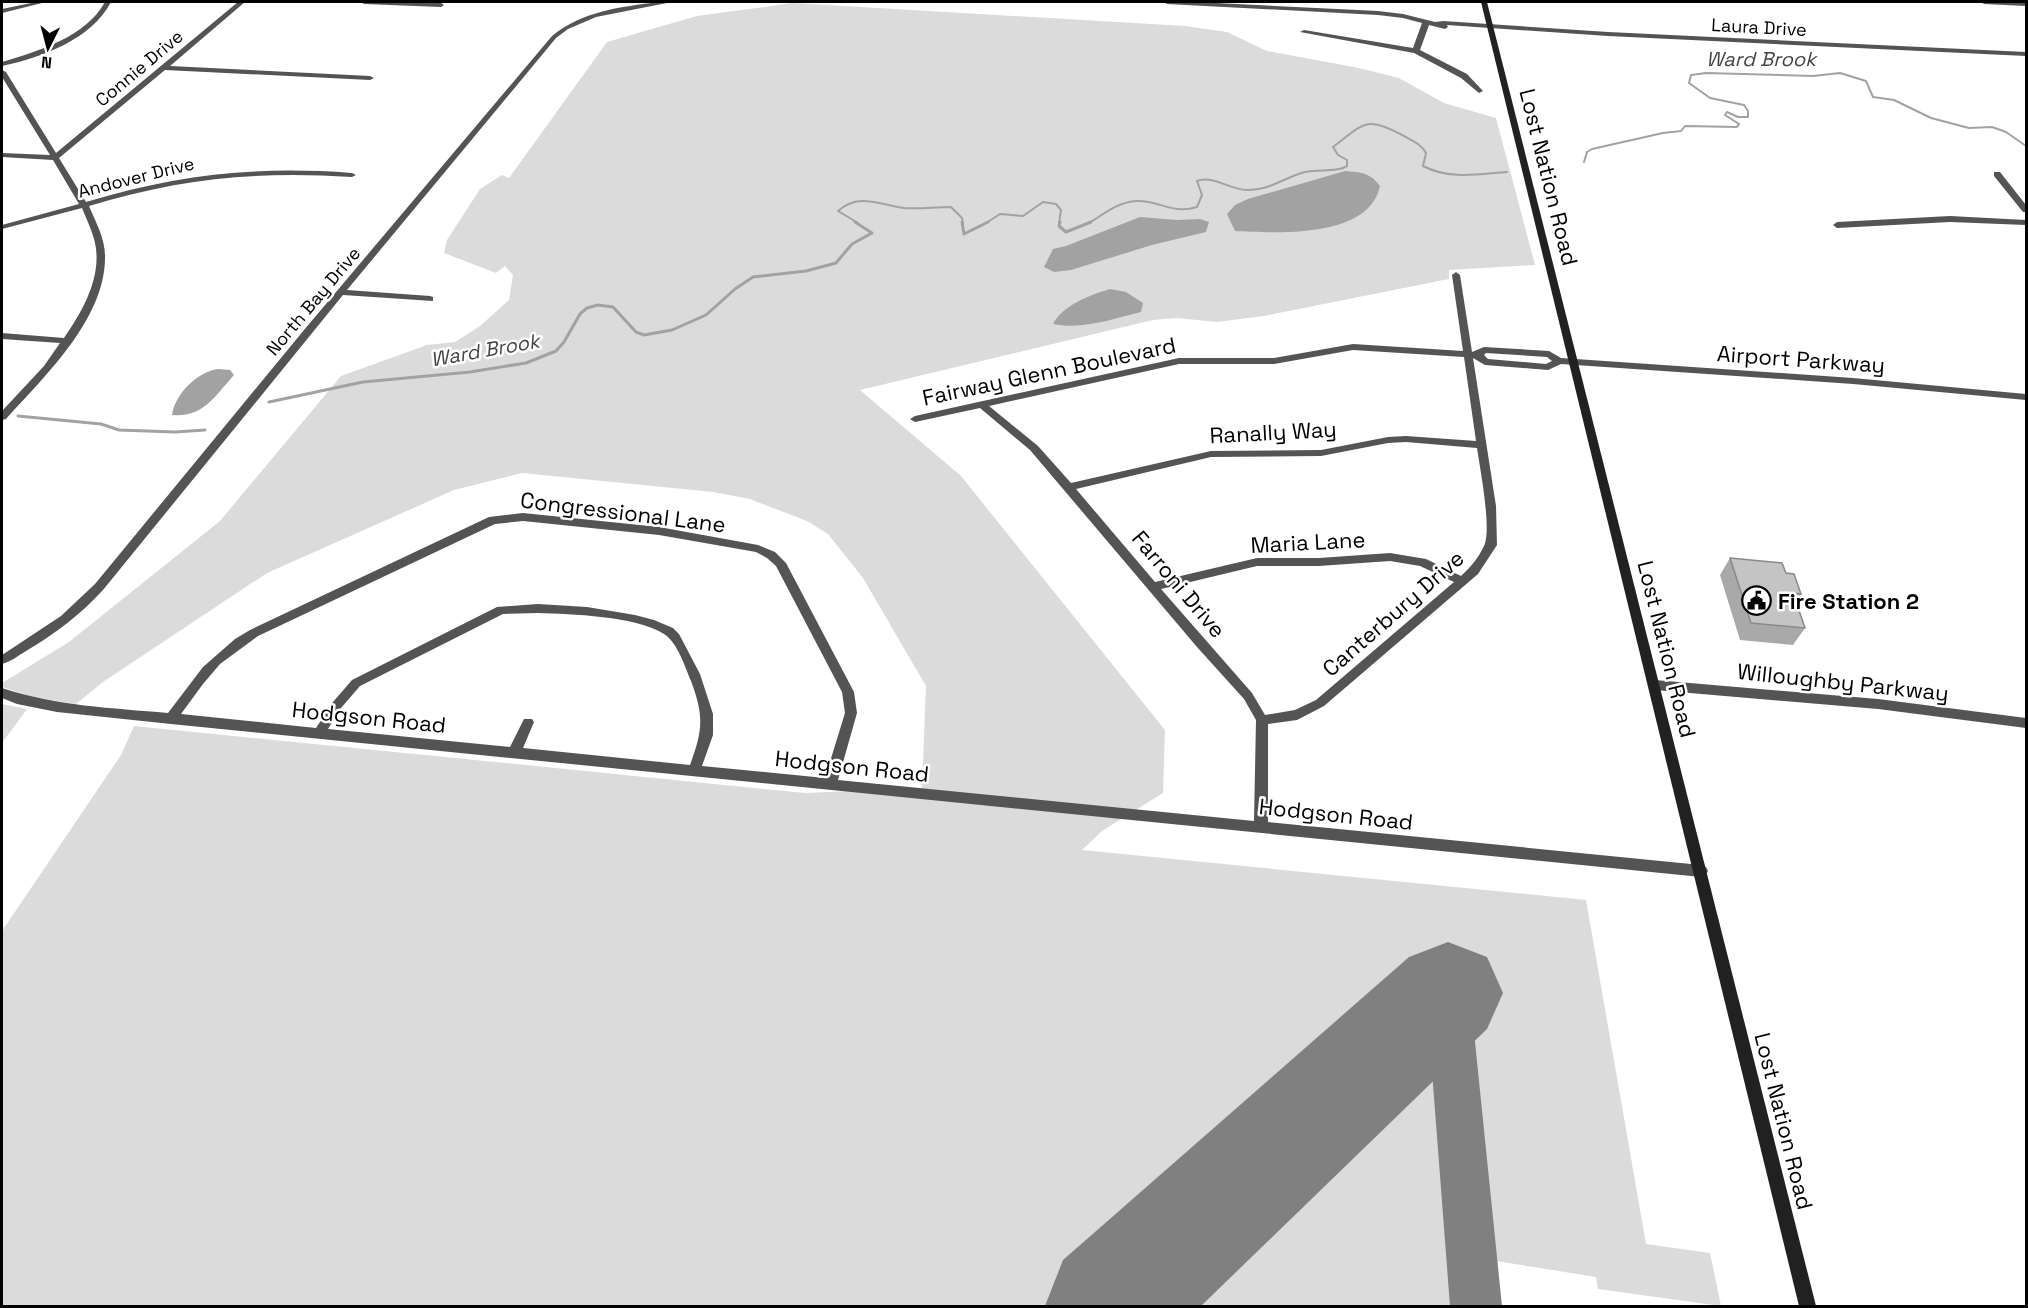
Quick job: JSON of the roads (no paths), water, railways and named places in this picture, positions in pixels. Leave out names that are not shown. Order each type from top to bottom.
[{"type":"street","points":[[2,11],[42,2]]},
{"type":"street","points":[[2,64],[28,56],[76,34],[100,16],[108,2]]},
{"type":"street","name":"Connie Drive","points":[[55,158],[242,2]]},
{"type":"street","points":[[364,2],[441,5]]},
{"type":"street","name":"North Bay Drive","points":[[2,660],[50,633],[76,613],[554,37],[583,20],[599,14],[633,4],[669,2]]},
{"type":"street","points":[[1167,2],[1363,12],[1402,16],[1475,29],[1491,27]]},
{"type":"street","name":"Lost Nation Road","points":[[1484,2],[1808,1306]]},
{"type":"street","points":[[1984,2],[2026,4]]},
{"type":"street","points":[[1416,51],[1426,22]]},
{"type":"street","name":"Laura Drive","points":[[1491,27],[2026,54]]},
{"type":"street","points":[[1304,32],[1416,51],[1464,76],[1479,91]]},
{"type":"street","points":[[163,68],[370,78]]},
{"type":"street","points":[[2,72],[85,206],[99,240],[101,272],[92,302],[68,341],[2,417]]},
{"type":"street","points":[[2,155],[55,158]]},
{"type":"street","name":"Andover Drive","points":[[2,227],[141,189],[207,176],[275,171],[352,175]]},
{"type":"street","points":[[1997,174],[2026,210]]},
{"type":"street","points":[[1837,225],[1950,219],[2026,223]]},
{"type":"street","name":"Canterbury Drive","points":[[1262,720],[1297,715],[1320,703],[1474,571],[1485,557],[1493,536],[1473,354],[1456,275]]},
{"type":"street","points":[[341,292],[430,299]]},
{"type":"street","points":[[2,336],[68,341]]},
{"type":"street","name":"Fairway Glenn Boulevard","points":[[915,419],[1179,361],[1239,363],[1274,361],[1353,347],[1473,354],[1485,362],[1548,367],[1559,362],[1573,362]]},
{"type":"street","name":"Airport Parkway","points":[[1573,362],[1853,381],[2026,397]]},
{"type":"street","name":"Farroni Drive","points":[[981,404],[1027,442],[1069,487],[1248,696],[1262,720]]},
{"type":"street","name":"Ranally Way","points":[[1069,487],[1211,454],[1321,453],[1388,440],[1407,439],[1482,445]]},
{"type":"street","name":"Congressional Lane","points":[[171,719],[211,664],[231,646],[254,633],[493,520],[512,517],[536,518],[659,531],[732,544],[758,549],[771,555],[780,563],[848,692],[851,713],[830,784]]},
{"type":"street","name":"Maria Lane","points":[[1154,586],[1257,562],[1318,562],[1390,557],[1422,562],[1462,581]]},
{"type":"street","points":[[319,733],[337,705],[356,683],[501,610],[518,608],[597,614],[655,624],[674,635],[703,696],[708,712],[707,732],[694,771]]},
{"type":"street","name":"Willoughby Parkway","points":[[1655,685],[1877,704],[2026,723]]},
{"type":"street","name":"Hodgson Road","points":[[2,693],[17,699],[57,707],[1701,872]]},
{"type":"street","points":[[1261,828],[1262,720]]},
{"type":"street","points":[[514,753],[528,722]]},
{"type":"waterway","name":"Ward Brook","points":[[1584,162],[1587,152],[1592,149],[1681,131],[1685,126],[1737,127],[1739,124],[1725,115],[1727,112],[1738,117],[1748,117],[1748,111],[1744,105],[1710,98],[1689,83],[1691,75],[1706,73],[1813,76],[1840,73],[1866,81],[1873,97],[1894,100],[1931,118],[1969,128],[1992,127],[2006,132],[2026,146]]},
{"type":"waterway","name":"Ward Brook","points":[[1090,222],[1111,209],[1129,202],[1144,201],[1180,209],[1197,207],[1202,195],[1197,181],[1210,180],[1234,188],[1255,190],[1305,172],[1343,168],[1347,166],[1347,160],[1338,155],[1333,147],[1360,127],[1373,124],[1391,129],[1422,147],[1426,153],[1423,166],[1433,170],[1454,175],[1507,172]]},
{"type":"waterway","name":"Ward Brook","points":[[858,223],[838,211],[846,205],[862,201],[904,208],[951,207],[962,218],[963,223]]},
{"type":"waterway","name":"Ward Brook","points":[[986,223],[1000,214],[1023,216],[1043,202],[1056,204],[1061,210],[1059,223]]},
{"type":"waterway","name":"Ward Brook","points":[[269,402],[363,382],[470,372],[526,363],[556,351],[564,342],[580,314],[587,308],[598,305],[613,307],[636,332],[644,335],[672,330],[706,315],[735,289],[753,277],[806,271],[836,263],[852,244],[872,233],[855,222]]},
{"type":"waterway","name":"Ward Brook","points":[[962,222],[964,234],[986,223]]},
{"type":"waterway","name":"Ward Brook","points":[[1060,222],[1059,226],[1066,232],[1090,222]]},
{"type":"waterway","name":"Ward Brook","points":[[18,416],[101,424],[119,430],[175,432],[205,430]]},
{"type":"place","name":"Fire Station 2","points":[[1757,601]]}]
